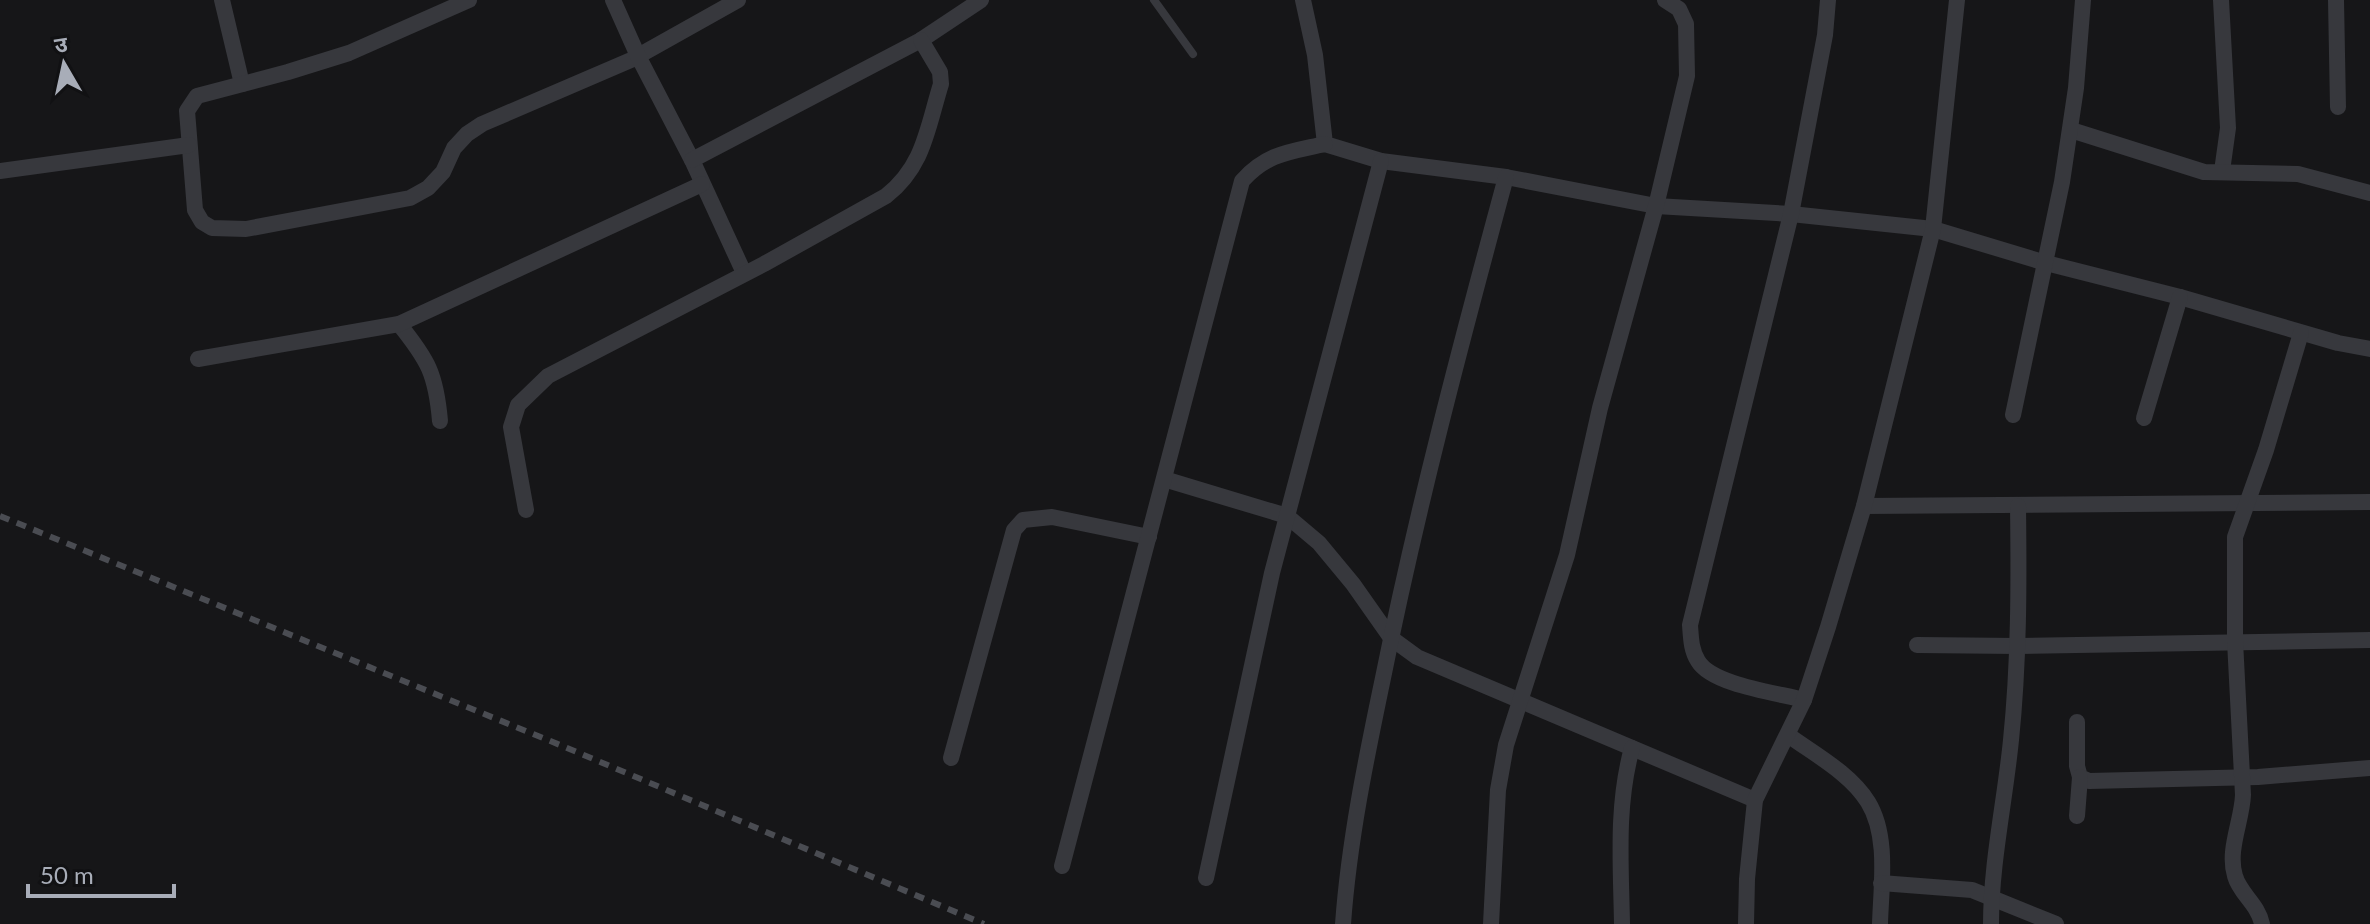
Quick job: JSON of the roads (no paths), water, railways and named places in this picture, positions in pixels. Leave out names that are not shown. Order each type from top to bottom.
[{"type":"street","points":[[222,0],[242,84]]},
{"type":"street","points":[[469,0],[349,53],[197,96],[187,111],[195,210],[202,222],[212,228],[246,229],[410,198],[428,188],[443,172],[454,148],[482,124],[638,56],[738,0]]},
{"type":"street","points":[[613,0],[744,273]]},
{"type":"street","points":[[692,160],[921,40],[981,0]]},
{"type":"street","points":[[1303,0],[1315,55],[1325,144]]},
{"type":"street","points":[[1491,924],[1498,790],[1506,745],[1567,555],[1600,408],[1656,206],[1687,76],[1686,24],[1679,9],[1665,0]]},
{"type":"street","points":[[1804,700],[1720,679],[1699,664],[1691,643],[1690,625],[1791,214],[1825,35],[1828,0]]},
{"type":"street","points":[[1746,924],[1755,800],[1804,700],[1864,506],[1933,229],[1957,0]]},
{"type":"street","points":[[2013,415],[2071,130],[2083,0]]},
{"type":"street","points":[[2221,0],[2228,128],[2222,171]]},
{"type":"street","points":[[2336,0],[2338,107]]},
{"type":"street","points":[[526,510],[511,427],[518,405],[548,376],[886,196],[903,182],[915,165],[941,84],[940,72],[921,40]]},
{"type":"street","points":[[2071,130],[2204,172],[2298,174],[2370,193]]},
{"type":"street","points":[[1062,866],[1242,181],[1257,164],[1325,144],[1381,161],[1506,177],[1656,206],[1791,214],[1933,229],[2046,263],[2370,349]]},
{"type":"street","points":[[0,171],[189,145]]},
{"type":"street","points":[[1206,878],[1272,573],[1381,161]]},
{"type":"street","points":[[1343,924],[1346,885],[1365,768],[1411,543],[1506,177]]},
{"type":"street","points":[[198,359],[399,324],[702,184]]},
{"type":"street","points":[[2144,418],[2180,297]]},
{"type":"street","points":[[399,324],[426,358],[437,387],[440,421]]},
{"type":"street","points":[[2262,924],[2256,906],[2235,878],[2233,865],[2233,849],[2242,813],[2243,777],[2235,641],[2235,537],[2301,333]]},
{"type":"street","points":[[1164,479],[1287,516],[1319,543],[1391,638],[1417,657],[1755,800]]},
{"type":"street","points":[[1864,506],[2370,502]]},
{"type":"street","points":[[1991,924],[1991,897],[2011,741],[2018,646],[2018,506]]},
{"type":"street","points":[[951,758],[1014,530],[1023,520],[1052,517],[1149,537]]},
{"type":"street","points":[[1917,645],[2370,640]]},
{"type":"street","points":[[2077,722],[2080,777],[2077,816]]},
{"type":"street","points":[[1788,735],[1849,780],[1868,802],[1881,849],[1880,924]]},
{"type":"street","points":[[1622,924],[1622,794],[1632,748]]},
{"type":"street","points":[[2080,777],[2089,781],[2243,777],[2370,768]]},
{"type":"street","points":[[1881,883],[1972,890],[2056,924]]},
{"type":"lane","points":[[1154,0],[1193,54]]},
{"type":"railway","points":[[0,516],[560,745],[984,924]]}]
